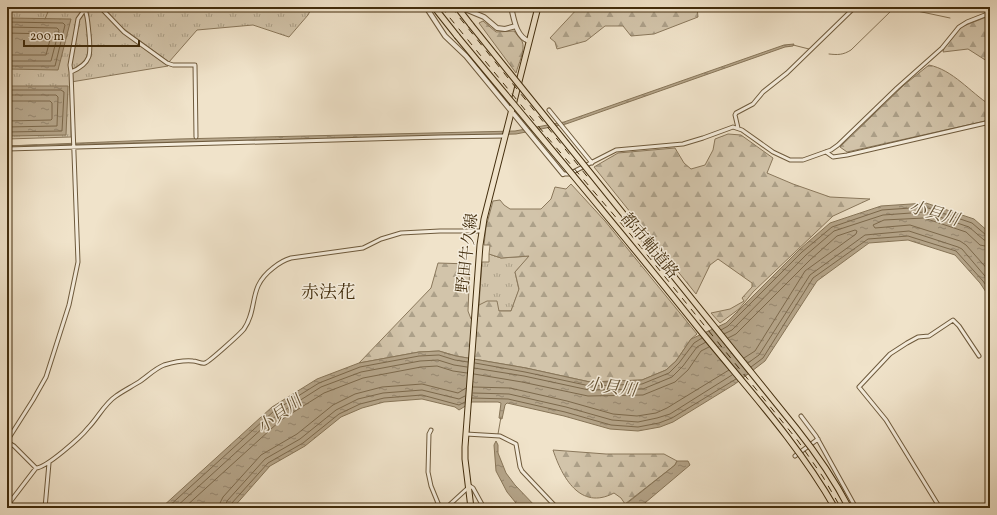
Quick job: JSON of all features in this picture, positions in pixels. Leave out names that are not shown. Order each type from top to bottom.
[{"type":"main road","name":"都市軸道路","points":[[434,7],[656,274],[775,421],[807,463],[835,508]]},
{"type":"main road","name":"野田牛久線","points":[[472,508],[465,459],[474,320],[482,231],[538,7]]},
{"type":"main road","name":"都市軸道路","points":[[459,8],[814,450],[849,508]]},
{"type":"street","points":[[100,7],[124,32],[166,63],[173,65],[195,65],[196,138]]},
{"type":"street","points":[[426,7],[445,36],[466,56],[563,174],[570,174],[618,150],[678,145],[735,127],[752,136],[773,152],[790,160],[803,160],[826,152],[838,145],[897,88],[938,53],[958,27],[990,13]]},
{"type":"street","points":[[511,7],[516,26],[523,38],[529,41]]},
{"type":"street","points":[[738,128],[735,115],[736,113],[753,104],[763,92],[779,80],[855,7]]},
{"type":"street","points":[[71,72],[83,66],[91,50],[89,22],[86,8]]},
{"type":"street","points":[[36,468],[14,446],[7,442],[46,377],[69,306],[76,274],[78,262],[70,65],[78,19],[86,8]]},
{"type":"street","points":[[459,8],[484,17],[497,28],[505,29],[516,26]]},
{"type":"street","points":[[470,23],[470,16],[476,13]]},
{"type":"street","points":[[990,104],[988,107],[990,113]]},
{"type":"street","points":[[549,110],[592,163]]},
{"type":"street","points":[[826,152],[832,157],[847,155],[990,122]]},
{"type":"street","points":[[7,149],[441,136],[505,136]]},
{"type":"street","points":[[7,506],[36,468],[43,467],[87,430],[108,402],[162,366],[180,360],[202,363],[208,362],[237,337],[248,322],[258,284],[269,271],[282,262],[291,258],[363,248],[381,239],[401,233],[482,231]]},
{"type":"street","points":[[940,508],[886,420],[859,387],[890,354],[918,337],[928,336],[953,320],[959,326],[978,356]]},
{"type":"street","points":[[801,416],[818,439],[856,508]]},
{"type":"street","points":[[430,430],[428,472],[431,486],[440,508]]},
{"type":"street","points":[[466,432],[500,436],[516,444],[522,471],[558,508]]},
{"type":"street","points":[[795,456],[818,439]]},
{"type":"street","points":[[45,508],[49,462]]},
{"type":"street","points":[[446,508],[470,486],[473,488],[484,508]]},
{"type":"green space","points":[[7,7],[98,7],[124,34],[168,66],[71,82],[71,137],[7,139]]},
{"type":"green space","points":[[102,7],[312,7],[308,15],[289,37],[253,25],[197,30],[169,62],[124,29]]},
{"type":"green space","points":[[579,7],[697,7],[698,17],[654,34],[631,36],[623,26],[605,26],[586,41],[557,49],[555,42],[550,38]]},
{"type":"green space","points":[[989,16],[990,63],[968,49],[943,52],[944,48],[961,27]]},
{"type":"green space","points":[[483,21],[496,32],[514,31],[522,41],[523,48],[516,73],[479,23]]},
{"type":"green space","points":[[929,65],[954,76],[990,105],[990,120],[847,152],[840,147],[904,85]]},
{"type":"green space","points":[[728,134],[741,135],[773,158],[767,173],[830,197],[870,199],[833,216],[753,292],[739,309],[720,323],[711,313],[730,309],[744,301],[742,298],[752,287],[752,283],[718,259],[710,265],[696,294],[594,167],[618,153],[675,148],[684,163],[691,169],[705,165],[713,150],[715,139]]},
{"type":"green space","points":[[571,184],[605,221],[697,334],[691,339],[676,361],[666,370],[642,380],[590,382],[526,368],[456,356],[439,351],[419,352],[359,363],[431,288],[438,263],[470,264],[468,311],[471,319],[477,320],[479,305],[487,301],[497,301],[499,311],[511,311],[519,289],[515,272],[529,256],[501,258],[489,254],[490,245],[484,245],[486,227],[493,201],[500,200],[510,209],[541,209],[551,199],[555,187],[566,189]]},
{"type":"green space","points":[[489,254],[501,258],[530,256],[515,272],[519,290],[511,311],[499,311],[479,305],[482,262],[489,262]]},
{"type":"green space","points":[[553,450],[606,454],[664,454],[677,461],[675,465],[625,504],[621,498],[614,493],[602,497],[591,498],[574,488],[562,471]]},
{"type":"water","points":[[7,18],[71,19],[58,70],[7,69]]},
{"type":"water","points":[[794,44],[793,46],[785,47],[566,124],[516,134],[7,146],[178,139],[515,131],[564,122],[784,45]]},
{"type":"water","points":[[7,86],[68,86],[66,135],[7,136]]},
{"type":"water","name":"小貝川","points":[[926,203],[974,219],[990,233],[990,298],[980,283],[955,255],[908,240],[869,243],[817,281],[765,361],[735,384],[673,422],[660,427],[638,431],[610,429],[564,416],[507,403],[505,405],[502,419],[499,418],[501,403],[498,402],[472,402],[459,410],[455,407],[422,399],[384,402],[362,408],[341,417],[305,446],[270,466],[233,508],[161,508],[272,407],[317,379],[359,363],[419,352],[439,351],[456,356],[526,368],[590,382],[642,380],[666,370],[676,361],[691,339],[726,323],[800,249],[830,223],[881,206]]},
{"type":"water","points":[[496,441],[498,445],[498,453],[506,473],[515,485],[537,508],[520,508],[507,492],[496,471],[494,445]]},
{"type":"water","points":[[677,461],[688,461],[690,465],[639,508],[621,508],[675,465]]},
{"type":"waterway","points":[[45,19],[50,7]]},
{"type":"waterway","points":[[829,54],[840,54],[851,50],[892,10],[903,8],[950,18]]},
{"type":"waterway","points":[[793,45],[809,49]]},
{"type":"waterway","points":[[7,146],[37,145]]},
{"type":"waterway","points":[[498,434],[501,417]]},
{"type":"railway","points":[[441,7],[548,138],[631,235],[798,441],[823,477],[841,508]]},
{"type":"railway","points":[[451,7],[590,180]]},
{"type":"district","name":"赤法花","points":[[328,293]]}]
